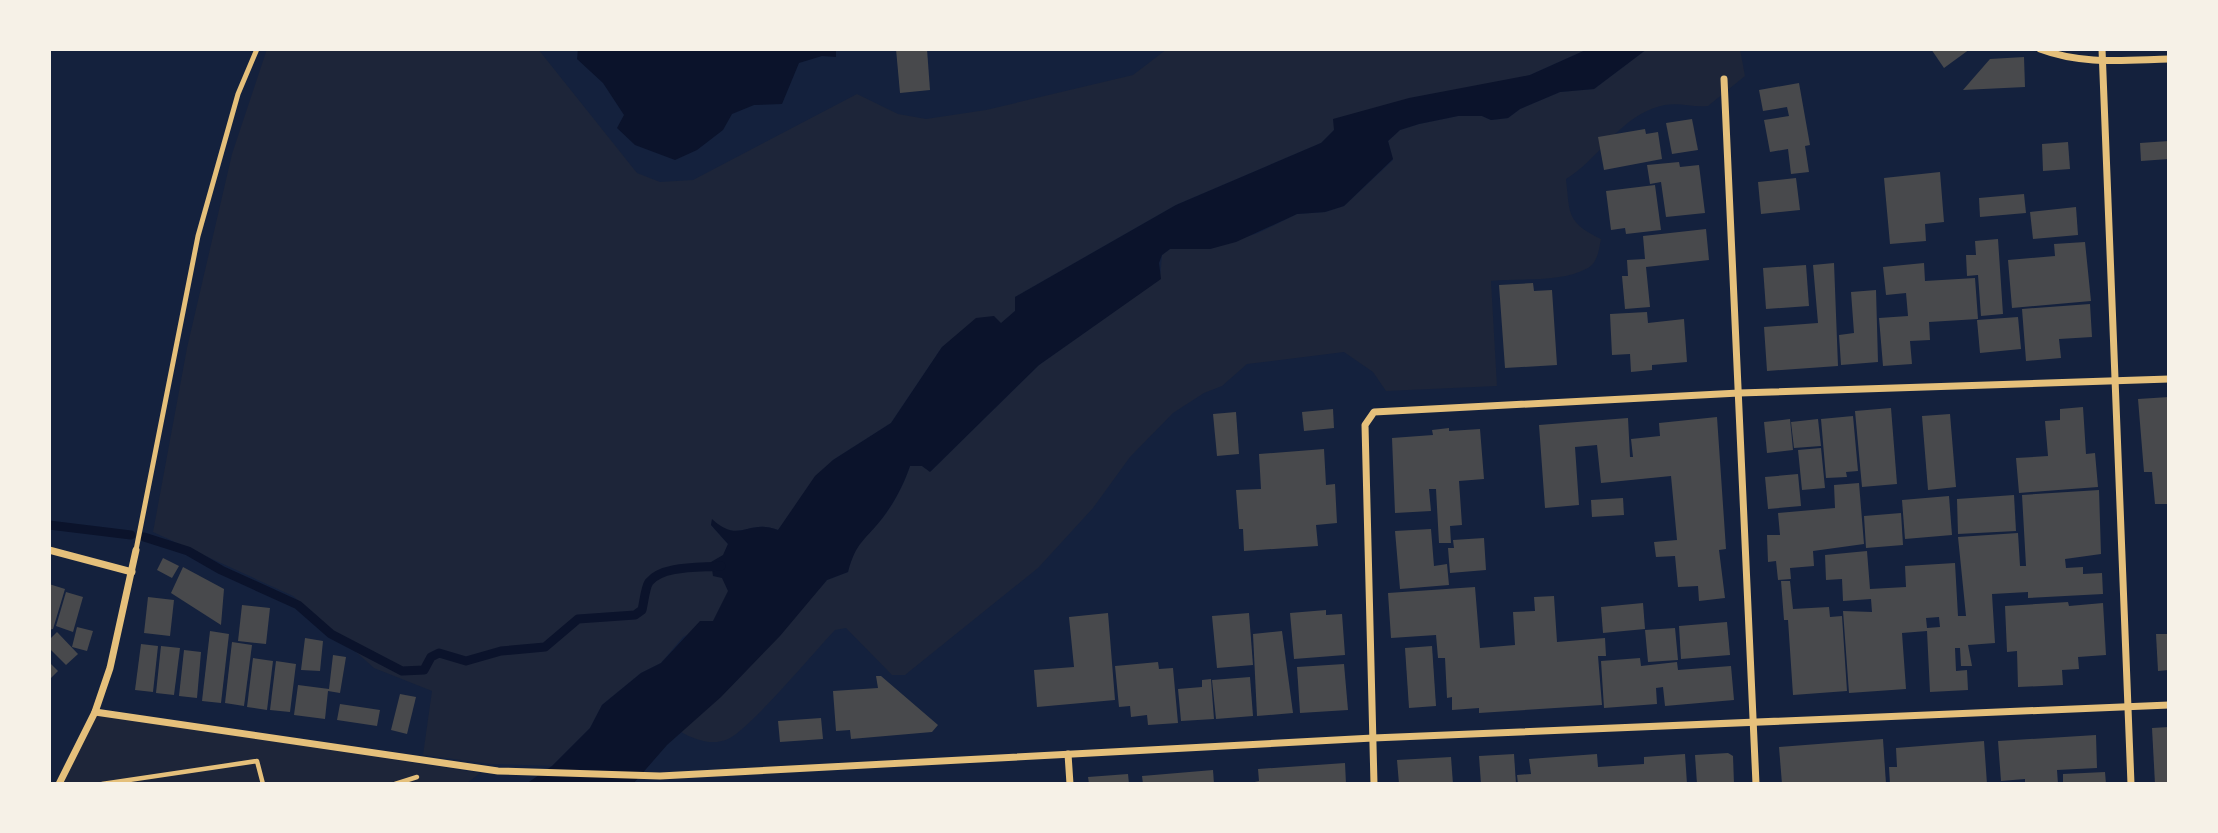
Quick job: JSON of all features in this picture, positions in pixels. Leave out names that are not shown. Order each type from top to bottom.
[{"type":"street","points":[[2040,49],[2064,58],[2102,61],[2169,59]]},
{"type":"street","points":[[2102,49],[2131,784]]},
{"type":"street","points":[[1724,79],[1756,784]]},
{"type":"street","points":[[1374,784],[1365,425],[1374,412],[1739,393],[2169,379]]},
{"type":"street","points":[[49,550],[132,572]]},
{"type":"street","points":[[60,784],[95,712],[110,668],[136,551]]},
{"type":"street","points":[[95,712],[458,765],[530,772],[660,776],[1373,738],[2169,705]]},
{"type":"street","points":[[1068,754],[1070,784]]},
{"type":"lane","points":[[136,551],[198,236],[239,94],[257,49]]},
{"type":"path","points":[[103,784],[257,761],[263,784]]},
{"type":"shaded area","points":[[267,49],[538,49],[637,173],[660,182],[693,180],[857,94],[898,114],[926,119],[986,110],[1133,75],[1167,49],[1588,49],[1530,75],[1334,130],[1321,143],[1176,205],[1015,297],[1015,311],[1001,324],[942,347],[891,423],[833,460],[778,530],[759,527],[730,530],[712,520],[711,525],[728,544],[723,568],[729,591],[713,622],[683,637],[661,663],[641,673],[602,705],[590,728],[552,766],[491,764],[423,755],[432,691],[374,668],[293,596],[153,532],[187,348],[232,154]]},
{"type":"shaded area","points":[[578,49],[836,49],[836,57],[822,56],[799,63],[782,104],[754,105],[732,114],[723,130],[697,150],[675,160],[635,145],[617,128],[624,115],[603,83],[577,59]]},
{"type":"shaded area","points":[[1588,49],[1647,49],[1594,89],[1560,92],[1520,109],[1508,118],[1491,120],[1482,116],[1458,116],[1400,130],[1388,141],[1393,159],[1344,206],[1325,212],[1297,214],[1236,242],[1210,249],[1170,249],[1162,255],[1159,263],[1161,279],[1039,365],[930,472],[922,466],[910,466],[892,504],[858,547],[848,572],[827,580],[780,636],[721,697],[667,745],[633,784],[526,784],[552,766],[590,728],[602,705],[641,673],[661,663],[700,621],[713,621],[728,591],[722,578],[713,576],[711,562],[723,555],[728,544],[711,525],[712,519],[730,530],[767,527],[778,530],[815,476],[833,460],[891,423],[942,347],[976,318],[994,316],[1001,323],[1015,311],[1015,297],[1176,205],[1321,143],[1334,130],[1333,119],[1409,98],[1530,75]]},
{"type":"shaded area","points":[[1647,49],[1740,49],[1745,76],[1708,106],[1676,104],[1654,108],[1641,114],[1566,179],[1572,216],[1581,227],[1601,239],[1598,255],[1588,268],[1566,276],[1491,281],[1497,386],[1386,391],[1373,372],[1344,352],[1247,364],[1222,386],[1204,393],[1173,413],[1130,457],[1093,508],[1038,568],[905,675],[892,675],[846,628],[835,630],[738,733],[722,741],[710,742],[681,732],[737,680],[827,580],[848,572],[858,547],[892,504],[910,466],[922,466],[931,471],[1039,365],[1160,279],[1162,255],[1170,249],[1210,249],[1258,233],[1297,214],[1325,212],[1344,206],[1393,160],[1388,141],[1400,130],[1458,116],[1482,116],[1491,120],[1508,118],[1520,109],[1560,92],[1594,89]]},
{"type":"shaded area","points":[[97,714],[480,773],[466,784],[61,784]]},
{"type":"building","points":[[896,49],[927,49],[930,90],[900,93]]},
{"type":"building","points":[[1931,49],[1970,49],[1944,68]]},
{"type":"building","points":[[2024,57],[2025,87],[1963,90],[1990,59]]},
{"type":"building","points":[[1799,83],[1810,145],[1805,146],[1809,172],[1791,174],[1788,149],[1770,152],[1764,120],[1789,116],[1787,107],[1763,111],[1759,90]]},
{"type":"building","points":[[1692,119],[1698,150],[1672,154],[1666,123]]},
{"type":"building","points":[[1645,129],[1646,134],[1658,132],[1662,159],[1604,170],[1598,137]]},
{"type":"building","points":[[2169,141],[2169,159],[2141,161],[2140,143]]},
{"type":"building","points":[[2068,142],[2070,169],[2043,171],[2042,144]]},
{"type":"building","points":[[1679,162],[1680,167],[1699,165],[1705,213],[1666,217],[1661,182],[1650,184],[1647,165]]},
{"type":"building","points":[[1940,172],[1944,222],[1925,224],[1926,241],[1890,244],[1884,178]]},
{"type":"building","points":[[1796,178],[1800,210],[1761,214],[1758,182]]},
{"type":"building","points":[[1655,185],[1661,230],[1626,234],[1625,228],[1611,230],[1606,191]]},
{"type":"building","points":[[2024,194],[2026,213],[1980,217],[1979,198]]},
{"type":"building","points":[[2076,207],[2078,235],[2033,239],[2030,212]]},
{"type":"building","points":[[1706,229],[1709,260],[1646,267],[1650,307],[1625,309],[1622,276],[1628,276],[1627,260],[1645,259],[1643,236]]},
{"type":"building","points":[[1998,239],[2003,314],[1981,316],[1978,275],[1967,276],[1966,255],[1976,255],[1975,241]]},
{"type":"building","points":[[2085,242],[2091,301],[2012,308],[2008,260],[2055,256],[2054,244]]},
{"type":"building","points":[[1834,263],[1838,366],[1767,371],[1764,327],[1818,323],[1813,265]]},
{"type":"building","points":[[1924,263],[1925,281],[1975,278],[1978,319],[1929,322],[1930,340],[1910,341],[1912,364],[1883,366],[1879,318],[1908,316],[1906,293],[1886,295],[1883,267]]},
{"type":"building","points":[[1806,265],[1809,306],[1766,309],[1763,268]]},
{"type":"building","points":[[1533,283],[1534,291],[1552,290],[1557,365],[1505,368],[1499,285]]},
{"type":"building","points":[[1876,290],[1878,362],[1841,365],[1839,335],[1854,333],[1851,292]]},
{"type":"building","points":[[2090,304],[2092,337],[2059,339],[2061,358],[2026,361],[2022,309]]},
{"type":"building","points":[[1647,312],[1648,323],[1684,319],[1687,362],[1652,365],[1652,370],[1631,372],[1630,354],[1612,355],[1610,314]]},
{"type":"building","points":[[2018,317],[2021,349],[1980,353],[1977,320]]},
{"type":"building","points":[[2169,397],[2169,504],[2155,504],[2152,472],[2144,472],[2138,399]]},
{"type":"building","points":[[2083,407],[2086,454],[2095,453],[2098,487],[2019,493],[2016,458],[2048,456],[2045,421],[2060,420],[2060,409]]},
{"type":"building","points":[[1891,408],[1897,484],[1862,487],[1855,411]]},
{"type":"building","points":[[1333,409],[1334,428],[1304,431],[1302,412]]},
{"type":"building","points":[[1236,412],[1239,454],[1217,456],[1213,414]]},
{"type":"building","points":[[1950,414],[1956,487],[1928,490],[1922,416]]},
{"type":"building","points":[[1853,416],[1858,471],[1846,472],[1847,477],[1826,478],[1821,419]]},
{"type":"building","points":[[1717,417],[1726,549],[1719,550],[1725,598],[1699,601],[1698,586],[1678,587],[1675,556],[1656,557],[1654,542],[1677,540],[1671,476],[1601,483],[1597,445],[1575,447],[1579,505],[1545,508],[1539,425],[1628,418],[1630,457],[1633,457],[1631,439],[1660,436],[1659,423]]},
{"type":"building","points":[[1790,419],[1793,450],[1767,453],[1764,422]]},
{"type":"building","points":[[1818,419],[1821,446],[1794,448],[1791,422]]},
{"type":"building","points":[[1449,428],[1449,431],[1480,429],[1484,479],[1459,481],[1462,525],[1450,526],[1451,543],[1439,543],[1436,489],[1429,489],[1431,511],[1395,513],[1392,438],[1433,435],[1432,430]]},
{"type":"building","points":[[1821,448],[1825,488],[1802,490],[1798,450]]},
{"type":"building","points":[[1324,449],[1326,485],[1335,484],[1337,523],[1316,525],[1318,546],[1244,551],[1236,490],[1261,489],[1259,454]]},
{"type":"building","points":[[1798,474],[1801,506],[1768,509],[1765,477]]},
{"type":"building","points":[[1859,483],[1864,544],[1813,551],[1814,566],[1790,568],[1791,579],[1778,580],[1776,561],[1768,562],[1767,535],[1780,535],[1778,513],[1835,508],[1834,485]]},
{"type":"building","points":[[2099,490],[2101,554],[2065,559],[2066,568],[2083,567],[2083,574],[2102,573],[2103,594],[2028,598],[2028,592],[1992,594],[1995,643],[1968,645],[1972,666],[1961,666],[1960,648],[1955,648],[1956,671],[1967,670],[1968,690],[1930,692],[1927,631],[1902,633],[1906,689],[1849,693],[1843,611],[1872,612],[1871,599],[1843,601],[1842,579],[1826,580],[1825,555],[1867,551],[1870,589],[1906,587],[1905,566],[1955,563],[1958,616],[1966,616],[1958,537],[2018,533],[2020,566],[2026,566],[2022,495]],"holes":[[[1939,617],[1940,627],[1927,628],[1926,618]]]},
{"type":"building","points":[[2014,495],[2016,531],[1958,534],[1957,499]]},
{"type":"building","points":[[1949,496],[1952,535],[1905,539],[1902,500]]},
{"type":"building","points":[[1623,498],[1624,515],[1592,517],[1591,500]]},
{"type":"building","points":[[1901,513],[1903,545],[1866,548],[1864,516]]},
{"type":"building","points":[[1431,529],[1434,566],[1447,564],[1449,585],[1400,589],[1395,531]]},
{"type":"building","points":[[1484,538],[1486,570],[1450,573],[1448,548],[1454,548],[1453,540]]},
{"type":"building","points":[[163,558],[179,566],[172,578],[157,570]]},
{"type":"building","points":[[183,567],[224,589],[221,625],[171,593]]},
{"type":"building","points":[[1781,581],[1790,581],[1793,609],[1829,607],[1830,617],[1842,616],[1847,691],[1793,695],[1788,620],[1784,620]]},
{"type":"building","points":[[49,584],[65,589],[53,629],[49,630]]},
{"type":"building","points":[[1475,587],[1480,648],[1515,645],[1513,612],[1535,611],[1534,597],[1554,596],[1557,642],[1605,638],[1606,656],[1598,656],[1602,705],[1479,713],[1479,708],[1452,710],[1452,697],[1447,698],[1445,658],[1438,658],[1436,635],[1391,638],[1388,593]]},
{"type":"building","points":[[66,592],[83,597],[73,632],[56,626]]},
{"type":"building","points":[[148,597],[174,600],[170,636],[144,633]]},
{"type":"building","points":[[2068,602],[2069,606],[2103,603],[2106,655],[2078,657],[2079,669],[2062,670],[2063,685],[2018,687],[2017,651],[2007,652],[2005,606]]},
{"type":"building","points":[[1643,603],[1645,629],[1603,633],[1601,607]]},
{"type":"building","points":[[242,605],[270,608],[266,644],[238,641]]},
{"type":"building","points":[[1326,610],[1326,615],[1342,614],[1345,655],[1294,659],[1290,613]]},
{"type":"building","points":[[1108,613],[1115,700],[1037,707],[1034,670],[1074,667],[1069,617]]},
{"type":"building","points":[[1249,613],[1253,665],[1217,668],[1212,616]]},
{"type":"building","points":[[1727,622],[1730,655],[1681,659],[1679,626]]},
{"type":"building","points":[[77,627],[93,631],[87,651],[72,647]]},
{"type":"building","points":[[1675,628],[1678,660],[1648,662],[1645,630]]},
{"type":"building","points":[[210,631],[229,634],[221,703],[202,701]]},
{"type":"building","points":[[1282,631],[1293,713],[1257,716],[1253,634]]},
{"type":"building","points":[[57,632],[78,654],[66,665],[49,648],[49,640]]},
{"type":"building","points":[[2156,634],[2169,634],[2169,670],[2158,671]]},
{"type":"building","points":[[305,638],[323,641],[320,671],[301,670]]},
{"type":"building","points":[[232,642],[252,645],[244,706],[225,703]]},
{"type":"building","points":[[141,644],[158,646],[153,692],[135,690]]},
{"type":"building","points":[[161,646],[180,648],[174,695],[156,693]]},
{"type":"building","points":[[1432,646],[1436,706],[1409,708],[1405,648]]},
{"type":"building","points":[[184,650],[201,652],[197,698],[179,696]]},
{"type":"building","points":[[333,655],[346,657],[340,693],[328,691],[325,719],[294,715],[298,685],[329,689]]},
{"type":"building","points":[[253,658],[273,661],[267,710],[247,707]]},
{"type":"building","points":[[1640,658],[1641,666],[1677,662],[1678,670],[1731,666],[1734,700],[1665,706],[1663,687],[1656,688],[1657,704],[1604,708],[1601,661]]},
{"type":"building","points":[[276,661],[296,664],[290,712],[270,710]]},
{"type":"building","points":[[49,662],[58,671],[49,680]]},
{"type":"building","points":[[1158,662],[1159,669],[1173,668],[1178,723],[1148,725],[1147,715],[1131,717],[1130,706],[1119,707],[1115,666]]},
{"type":"building","points":[[1344,664],[1348,710],[1300,713],[1297,667]]},
{"type":"building","points":[[876,676],[881,676],[938,725],[932,732],[851,739],[850,730],[836,731],[833,691],[878,688]]},
{"type":"building","points":[[1250,677],[1253,716],[1216,719],[1212,680]]},
{"type":"building","points":[[1211,679],[1214,719],[1181,721],[1178,689],[1202,687],[1202,680]]},
{"type":"building","points":[[400,694],[416,697],[407,734],[391,730]]},
{"type":"building","points":[[340,704],[380,710],[377,726],[337,720]]},
{"type":"building","points":[[821,718],[823,739],[780,742],[778,721]]},
{"type":"building","points":[[2169,727],[2169,784],[2155,784],[2152,728]]},
{"type":"building","points":[[2096,735],[2097,768],[2057,770],[2058,784],[2025,784],[2025,779],[2001,781],[1998,741]]},
{"type":"building","points":[[1883,739],[1886,784],[1782,784],[1779,747]]},
{"type":"building","points":[[1984,741],[1987,784],[1890,784],[1889,767],[1897,767],[1896,748]]},
{"type":"building","points":[[1728,753],[1733,756],[1734,784],[1697,784],[1695,755]]},
{"type":"building","points":[[1514,754],[1516,784],[1481,784],[1479,756]]},
{"type":"building","points":[[1597,754],[1598,767],[1644,764],[1644,757],[1685,754],[1687,784],[1518,784],[1517,775],[1531,774],[1529,759]]},
{"type":"building","points":[[1451,757],[1453,784],[1399,784],[1397,760]]},
{"type":"building","points":[[1345,763],[1346,784],[1246,784],[1259,781],[1258,769]]},
{"type":"building","points":[[1213,770],[1214,784],[1143,784],[1142,776]]},
{"type":"building","points":[[2105,772],[2106,784],[2063,784],[2063,774]]},
{"type":"building","points":[[1128,774],[1129,784],[1089,784],[1088,777]]},
{"type":"waterway","points":[[49,525],[131,535]]},
{"type":"waterway","points":[[144,537],[188,551],[221,570],[298,605],[331,634],[402,671],[424,670],[431,657],[439,653],[466,661],[501,651],[545,647],[578,619],[635,615],[642,610],[649,582],[663,573],[683,568],[721,566]]}]
